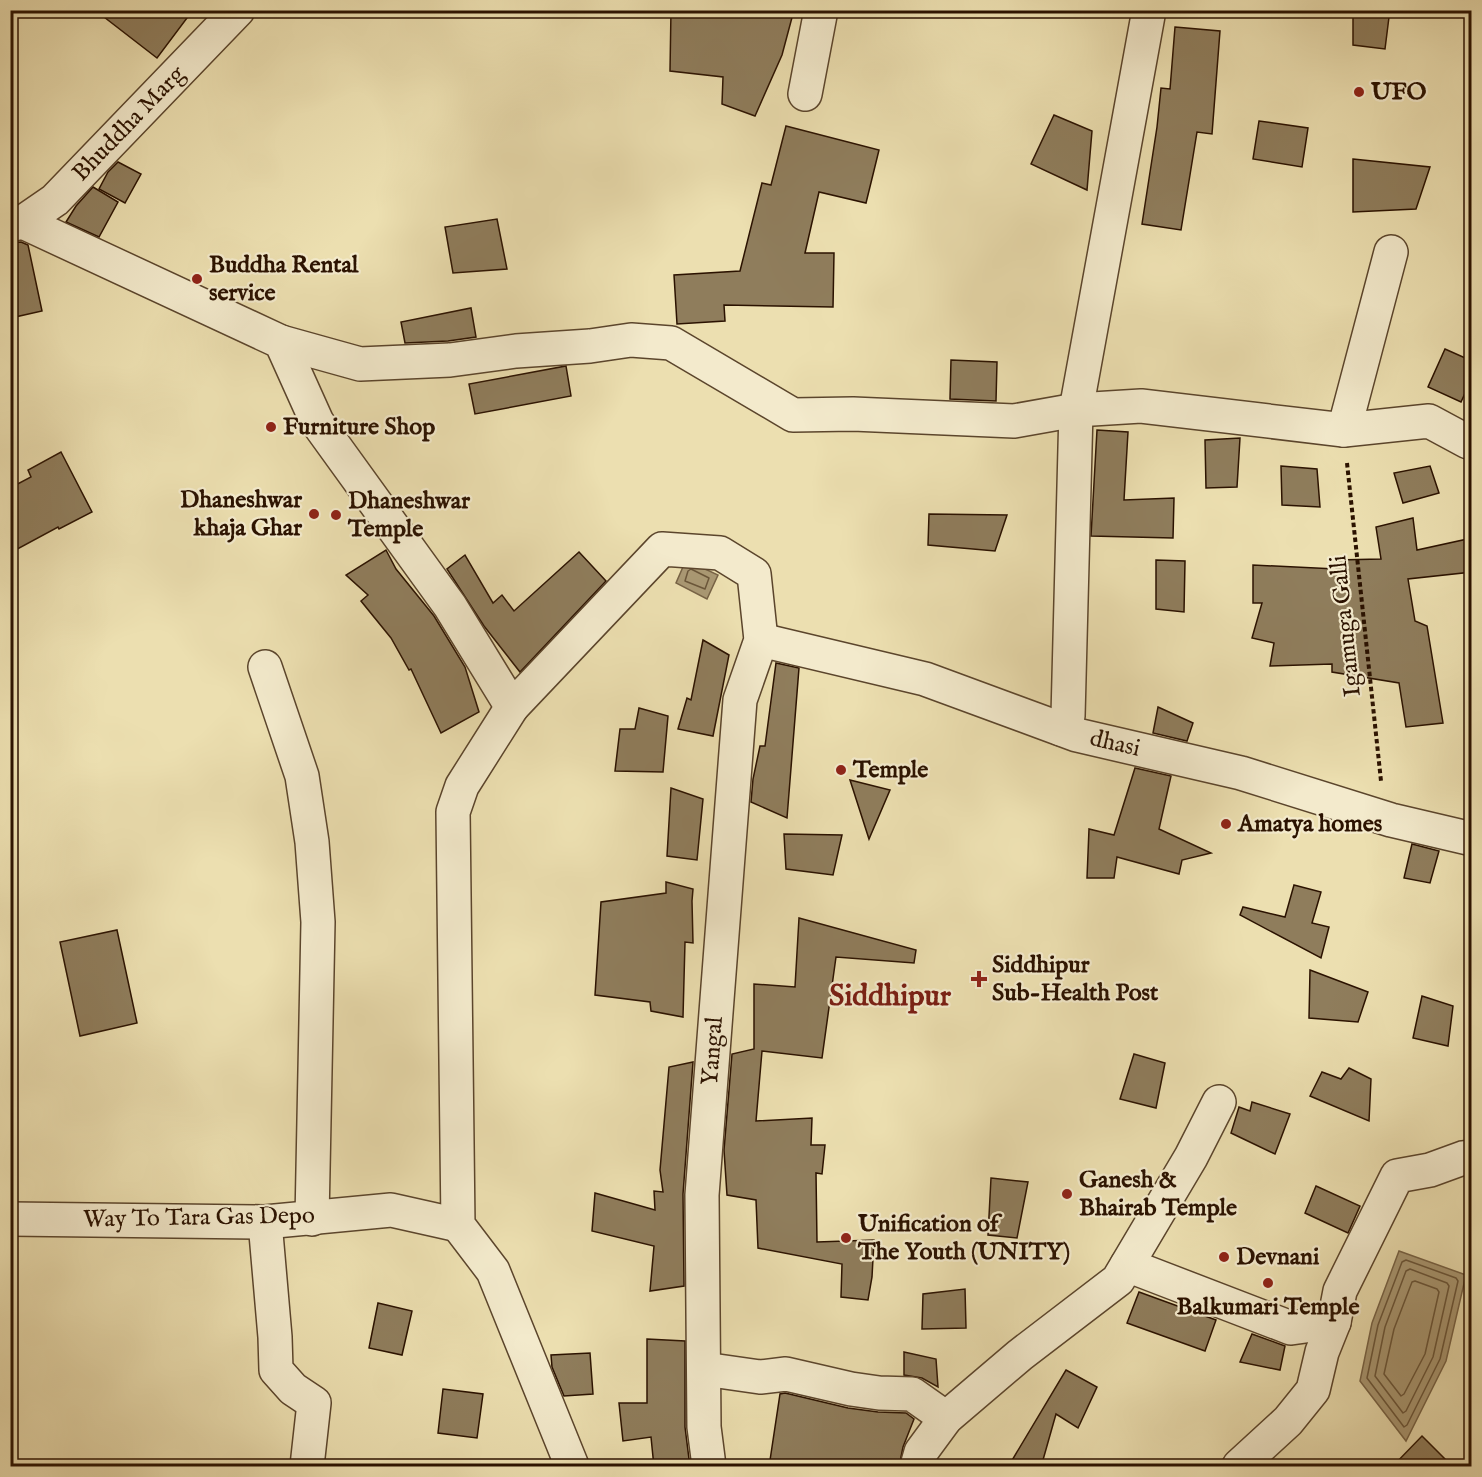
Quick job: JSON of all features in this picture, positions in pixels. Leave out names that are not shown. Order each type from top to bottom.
[{"type":"street","name":"Bhuddha Marg","points":[[17,224],[56,200],[238,10]]},
{"type":"street","points":[[805,94],[821,10]]},
{"type":"street","points":[[1061,729],[1068,716],[1076,410],[1149,10]]},
{"type":"street","points":[[17,224],[280,342],[360,364],[450,360],[631,340],[671,343],[793,416],[853,414],[1014,421],[1076,410],[1142,406],[1344,430],[1429,421],[1470,445]]},
{"type":"street","points":[[1344,430],[1391,252]]},
{"type":"street","points":[[280,342],[317,422],[450,606],[513,707]]},
{"type":"street","points":[[572,1467],[493,1271],[458,1225],[453,812],[462,786],[513,707],[662,549],[720,553],[754,574],[761,640]]},
{"type":"street","name":"dhasi","points":[[761,640],[925,679],[1077,735],[1241,773],[1385,818],[1472,839]]},
{"type":"street","name":"Yangal","points":[[709,1467],[704,1427],[702,1195],[740,700],[761,640]]},
{"type":"street","points":[[265,667],[302,776],[312,842],[318,922],[312,1219]]},
{"type":"street","points":[[917,1467],[921,1452],[946,1418],[1020,1355],[1118,1280],[1186,1165],[1219,1102]]},
{"type":"street","points":[[1239,1467],[1288,1421],[1313,1390],[1322,1352],[1334,1322],[1340,1291],[1397,1176],[1430,1170],[1472,1157]]},
{"type":"street","name":"Way To Tara Gas Depo","points":[[10,1219],[265,1222],[391,1210],[458,1225]]},
{"type":"street","points":[[265,1222],[276,1370],[293,1389],[314,1403],[307,1467]]},
{"type":"street","points":[[1127,1265],[1291,1328],[1334,1322]]},
{"type":"street","points":[[704,1369],[760,1377],[786,1374],[851,1389],[912,1394],[946,1418]]},
{"type":"path","name":"Igamuga Galli","points":[[1344,430],[1385,818]]},
{"type":"water","points":[[686,560],[718,575],[707,599],[676,583]]},
{"type":"water","points":[[1399,1251],[1466,1275],[1446,1361],[1406,1441],[1360,1381],[1372,1323]]},
{"type":"building","points":[[95,10],[193,10],[157,58]]},
{"type":"building","points":[[671,10],[794,10],[782,55],[755,116],[722,104],[723,77],[670,71]]},
{"type":"building","points":[[1353,13],[1389,17],[1385,49],[1353,45]]},
{"type":"building","points":[[1175,27],[1220,31],[1212,134],[1197,132],[1181,230],[1142,224],[1161,88],[1170,89]]},
{"type":"building","points":[[1054,115],[1092,131],[1087,190],[1031,164]]},
{"type":"building","points":[[1259,121],[1308,128],[1302,167],[1253,159]]},
{"type":"building","points":[[786,126],[879,150],[866,203],[819,192],[805,253],[834,253],[833,307],[724,305],[725,321],[677,324],[674,275],[740,271],[762,183],[771,185]]},
{"type":"building","points":[[1353,159],[1430,167],[1416,209],[1353,212]]},
{"type":"building","points":[[118,162],[141,174],[125,203],[99,189],[108,172]]},
{"type":"building","points":[[93,187],[118,202],[99,237],[66,222],[76,206]]},
{"type":"building","points":[[497,219],[507,269],[453,273],[445,227]]},
{"type":"building","points":[[21,242],[28,245],[42,311],[15,317],[10,296],[10,243]]},
{"type":"building","points":[[471,308],[476,337],[405,343],[401,322]]},
{"type":"building","points":[[1445,349],[1472,361],[1472,378],[1461,402],[1428,387]]},
{"type":"building","points":[[951,360],[997,362],[996,401],[950,399]]},
{"type":"building","points":[[566,366],[571,396],[475,414],[469,384]]},
{"type":"building","points":[[1097,430],[1128,432],[1124,500],[1174,498],[1173,538],[1091,536]]},
{"type":"building","points":[[1240,438],[1237,487],[1206,488],[1205,440]]},
{"type":"building","points":[[61,452],[92,512],[10,553],[10,488],[31,477],[28,470]]},
{"type":"building","points":[[1281,466],[1317,469],[1320,507],[1282,505]]},
{"type":"building","points":[[1430,466],[1439,493],[1403,503],[1394,473]]},
{"type":"building","points":[[929,514],[1007,515],[995,551],[928,545]]},
{"type":"building","points":[[1413,518],[1417,550],[1472,538],[1472,572],[1408,579],[1415,621],[1427,626],[1443,723],[1406,727],[1399,683],[1332,672],[1332,664],[1270,666],[1274,643],[1252,638],[1262,603],[1253,603],[1253,565],[1336,569],[1336,560],[1381,559],[1376,527]]},
{"type":"building","points":[[386,550],[396,569],[434,616],[465,667],[479,712],[441,733],[411,669],[409,670],[391,638],[361,601],[368,595],[346,575]]},
{"type":"building","points":[[579,552],[606,581],[520,672],[484,626],[447,569],[465,555],[493,603],[502,595],[514,611]]},
{"type":"building","points":[[1156,560],[1185,561],[1184,612],[1156,609]]},
{"type":"building","points":[[703,640],[729,655],[713,736],[678,729],[687,698],[691,700]]},
{"type":"building","points":[[776,663],[799,668],[787,818],[751,802],[760,746],[765,746]]},
{"type":"building","points":[[1158,707],[1193,723],[1187,741],[1153,733]]},
{"type":"building","points":[[639,708],[668,716],[663,772],[615,771],[620,729],[635,729]]},
{"type":"building","points":[[1135,768],[1171,776],[1159,829],[1211,853],[1182,860],[1179,874],[1117,857],[1114,878],[1087,878],[1089,829],[1114,835]]},
{"type":"building","points":[[850,780],[890,790],[869,839]]},
{"type":"building","points":[[671,788],[703,799],[697,860],[667,856]]},
{"type":"building","points":[[784,834],[842,835],[833,875],[786,869]]},
{"type":"building","points":[[1412,844],[1439,851],[1430,883],[1404,878]]},
{"type":"building","points":[[666,882],[693,889],[693,943],[685,942],[683,1017],[651,1011],[650,1002],[595,995],[601,902],[666,893]]},
{"type":"building","points":[[1294,885],[1321,892],[1312,923],[1329,927],[1321,958],[1240,915],[1243,907],[1285,917]]},
{"type":"building","points":[[799,918],[916,950],[914,963],[836,957],[822,1058],[762,1051],[756,1121],[812,1118],[811,1145],[825,1145],[822,1174],[816,1173],[817,1242],[874,1240],[868,1300],[841,1297],[842,1264],[758,1248],[756,1200],[727,1195],[724,1150],[732,1054],[754,1049],[754,984],[795,987]]},
{"type":"building","points":[[117,930],[137,1023],[80,1036],[60,942]]},
{"type":"building","points":[[1310,970],[1368,992],[1358,1022],[1309,1018]]},
{"type":"building","points":[[1422,996],[1453,1006],[1448,1046],[1413,1038]]},
{"type":"building","points":[[1134,1054],[1165,1063],[1156,1108],[1120,1099]]},
{"type":"building","points":[[693,1062],[683,1194],[684,1286],[650,1291],[654,1246],[592,1231],[595,1193],[655,1210],[654,1191],[663,1192],[660,1170],[669,1067]]},
{"type":"building","points":[[1349,1068],[1371,1079],[1369,1121],[1310,1096],[1322,1072],[1341,1079]]},
{"type":"building","points":[[1252,1102],[1290,1114],[1275,1154],[1231,1133],[1239,1107],[1250,1111]]},
{"type":"building","points":[[991,1178],[1028,1182],[1017,1238],[988,1235]]},
{"type":"building","points":[[1316,1186],[1360,1206],[1348,1233],[1305,1213]]},
{"type":"building","points":[[965,1289],[966,1328],[922,1329],[923,1294]]},
{"type":"building","points":[[1139,1292],[1216,1320],[1205,1351],[1127,1323]]},
{"type":"building","points":[[378,1303],[412,1311],[402,1355],[369,1348]]},
{"type":"building","points":[[1252,1334],[1285,1346],[1280,1370],[1240,1362]]},
{"type":"building","points":[[647,1339],[685,1341],[685,1427],[690,1467],[654,1467],[651,1437],[623,1441],[619,1403],[647,1403]]},
{"type":"building","points":[[904,1352],[936,1359],[938,1387],[922,1378],[904,1375]]},
{"type":"building","points":[[590,1353],[593,1394],[564,1396],[552,1367],[551,1355]]},
{"type":"building","points":[[1066,1370],[1097,1387],[1078,1428],[1056,1414],[1041,1467],[1008,1467]]},
{"type":"building","points":[[443,1389],[483,1394],[477,1438],[438,1433]]},
{"type":"building","points":[[785,1393],[848,1408],[906,1413],[914,1419],[903,1447],[899,1467],[769,1467],[780,1394]]},
{"type":"building","points":[[1422,1436],[1453,1467],[1392,1467]]},
{"type":"place","name":"UFO","points":[[1359,92]]},
{"type":"place","name":"Buddha Rental service","points":[[197,279]]},
{"type":"place","name":"Furniture Shop","points":[[271,427]]},
{"type":"place","name":"Dhaneshwar khaja Ghar","points":[[314,514]]},
{"type":"place","name":"Dhaneshwar Temple","points":[[336,515]]},
{"type":"place","name":"Temple","points":[[841,770]]},
{"type":"place","name":"Amatya homes","points":[[1226,824]]},
{"type":"place","name":"Siddhipur Sub-Health Post","points":[[979,979]]},
{"type":"place","name":"Ganesh & Bhairab Temple","points":[[1067,1194]]},
{"type":"place","name":"Unification of The Youth (UNITY)","points":[[846,1238]]},
{"type":"place","name":"Devnani","points":[[1224,1257]]},
{"type":"place","name":"Balkumari Temple","points":[[1268,1283]]},
{"type":"district","name":"Siddhipur","points":[[890,997]]}]
